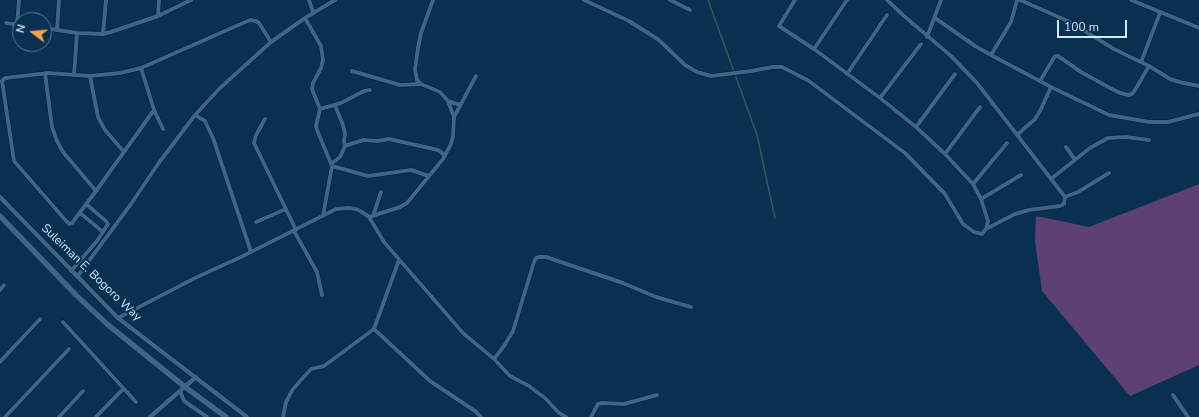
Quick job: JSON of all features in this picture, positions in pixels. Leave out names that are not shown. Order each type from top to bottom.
[{"type":"main road","name":"Suleiman E. Bogoro Way","points":[[0,216],[86,305],[182,389],[226,417]]},
{"type":"street","points":[[19,0],[19,12]]},
{"type":"street","points":[[57,30],[59,0]]},
{"type":"street","points":[[103,34],[106,0]]},
{"type":"street","points":[[158,16],[159,0]]},
{"type":"street","points":[[52,29],[77,33],[103,34],[158,16],[191,0]]},
{"type":"street","points":[[310,0],[313,12]]},
{"type":"street","points":[[77,277],[195,115],[220,88],[271,42],[313,12],[335,0]]},
{"type":"street","points":[[421,84],[417,80],[415,69],[421,33],[433,0]]},
{"type":"street","points":[[584,0],[628,21],[659,40],[685,65],[697,72],[711,76],[782,67],[809,81],[905,154],[945,194],[963,224],[974,232],[982,234],[986,229],[1015,214],[1064,204],[1065,198],[976,82],[951,56],[927,37],[887,0]]},
{"type":"street","points":[[670,0],[690,10]]},
{"type":"street","points":[[795,0],[779,26],[814,49],[880,98],[916,127],[945,154],[973,184],[981,199],[988,221],[986,229]]},
{"type":"street","points":[[814,49],[847,0]]},
{"type":"street","points":[[927,37],[941,0]]},
{"type":"street","points":[[991,55],[1011,22],[1019,0],[1070,22],[1170,79],[1199,86]]},
{"type":"street","points":[[1131,0],[1199,28]]},
{"type":"street","points":[[1141,62],[1160,13]]},
{"type":"street","points":[[847,74],[887,15]]},
{"type":"street","points":[[305,18],[321,46],[323,60],[321,68],[312,83],[312,89],[320,109],[316,126],[332,165],[323,216]]},
{"type":"street","points":[[935,18],[975,46],[991,55],[1051,87],[1109,115],[1149,122],[1168,122],[1199,114]]},
{"type":"street","points":[[154,110],[72,223],[67,222],[16,163],[13,157],[2,81],[5,78],[45,74],[90,76],[111,75],[141,68],[250,20],[259,23],[271,42]]},
{"type":"street","points":[[6,23],[12,24]]},
{"type":"street","points":[[74,75],[77,33]]},
{"type":"street","points":[[880,98],[921,44]]},
{"type":"street","points":[[1040,81],[1055,56],[1058,56],[1081,72],[1115,91],[1129,95],[1135,90],[1149,66]]},
{"type":"street","points":[[141,68],[154,110],[163,129]]},
{"type":"street","points":[[352,71],[400,84],[421,84],[440,92],[448,101],[454,117]]},
{"type":"street","points":[[45,74],[52,127],[57,141],[63,152],[96,191]]},
{"type":"street","points":[[916,127],[955,74]]},
{"type":"street","points":[[90,76],[98,117],[104,130],[124,152]]},
{"type":"street","points":[[371,217],[403,206],[407,203],[446,155],[453,136],[454,117],[476,76]]},
{"type":"street","points":[[1017,135],[1035,119],[1043,106],[1051,87]]},
{"type":"street","points":[[320,109],[335,105],[370,90]]},
{"type":"street","points":[[448,101],[460,105]]},
{"type":"street","points":[[332,165],[340,157],[345,146],[345,134],[335,105]]},
{"type":"street","points":[[945,154],[980,106]]},
{"type":"street","points":[[195,115],[205,121],[213,138],[251,252]]},
{"type":"street","points":[[265,119],[256,135],[254,143],[295,231],[317,272],[322,295]]},
{"type":"street","points":[[1051,179],[1090,148],[1108,138],[1126,136],[1149,140]]},
{"type":"street","points":[[345,146],[361,140],[377,141],[389,139],[438,150],[446,155]]},
{"type":"street","points":[[973,184],[1007,143]]},
{"type":"street","points":[[1066,148],[1075,160]]},
{"type":"street","points":[[332,165],[368,176],[411,170],[429,176]]},
{"type":"street","points":[[1065,198],[1078,192],[1109,173]]},
{"type":"street","points":[[981,199],[1021,175]]},
{"type":"street","points":[[371,217],[382,192]]},
{"type":"street","name":"Suleiman E. Bogoro Way","points":[[0,197],[118,318],[247,417]]},
{"type":"street","points":[[71,271],[108,224],[86,204]]},
{"type":"street","points":[[118,318],[195,278],[295,231],[336,209],[349,208],[362,212],[371,217],[382,240],[463,333],[494,359],[510,376],[529,386],[545,398],[559,413],[566,417]]},
{"type":"street","points":[[256,222],[286,209]]},
{"type":"street","points":[[80,213],[103,232]]},
{"type":"street","points":[[494,359],[513,331],[534,262],[536,258],[539,257],[546,257],[623,283],[656,297],[691,307]]},
{"type":"street","points":[[283,417],[286,402],[293,389],[311,369],[324,366],[374,329],[399,260]]},
{"type":"street","points":[[0,290],[4,285]]},
{"type":"street","points":[[0,362],[40,319]]},
{"type":"street","points":[[63,322],[122,389],[136,402]]},
{"type":"street","points":[[374,329],[430,381],[481,417]]},
{"type":"street","points":[[5,417],[69,349]]},
{"type":"street","points":[[150,417],[157,415],[196,377]]},
{"type":"street","points":[[96,417],[122,389]]},
{"type":"street","points":[[182,389],[184,401],[207,417]]},
{"type":"street","points":[[59,417],[83,391]]},
{"type":"street","points":[[591,417],[598,404],[602,402],[624,404],[657,395]]},
{"type":"street","points":[[1173,395],[1188,417]]},
{"type":"shaded area","points":[[1199,184],[1199,365],[1130,396],[1042,291],[1035,241],[1036,216],[1089,227]]},
{"type":"waterway","points":[[708,0],[757,135],[775,218]]}]
